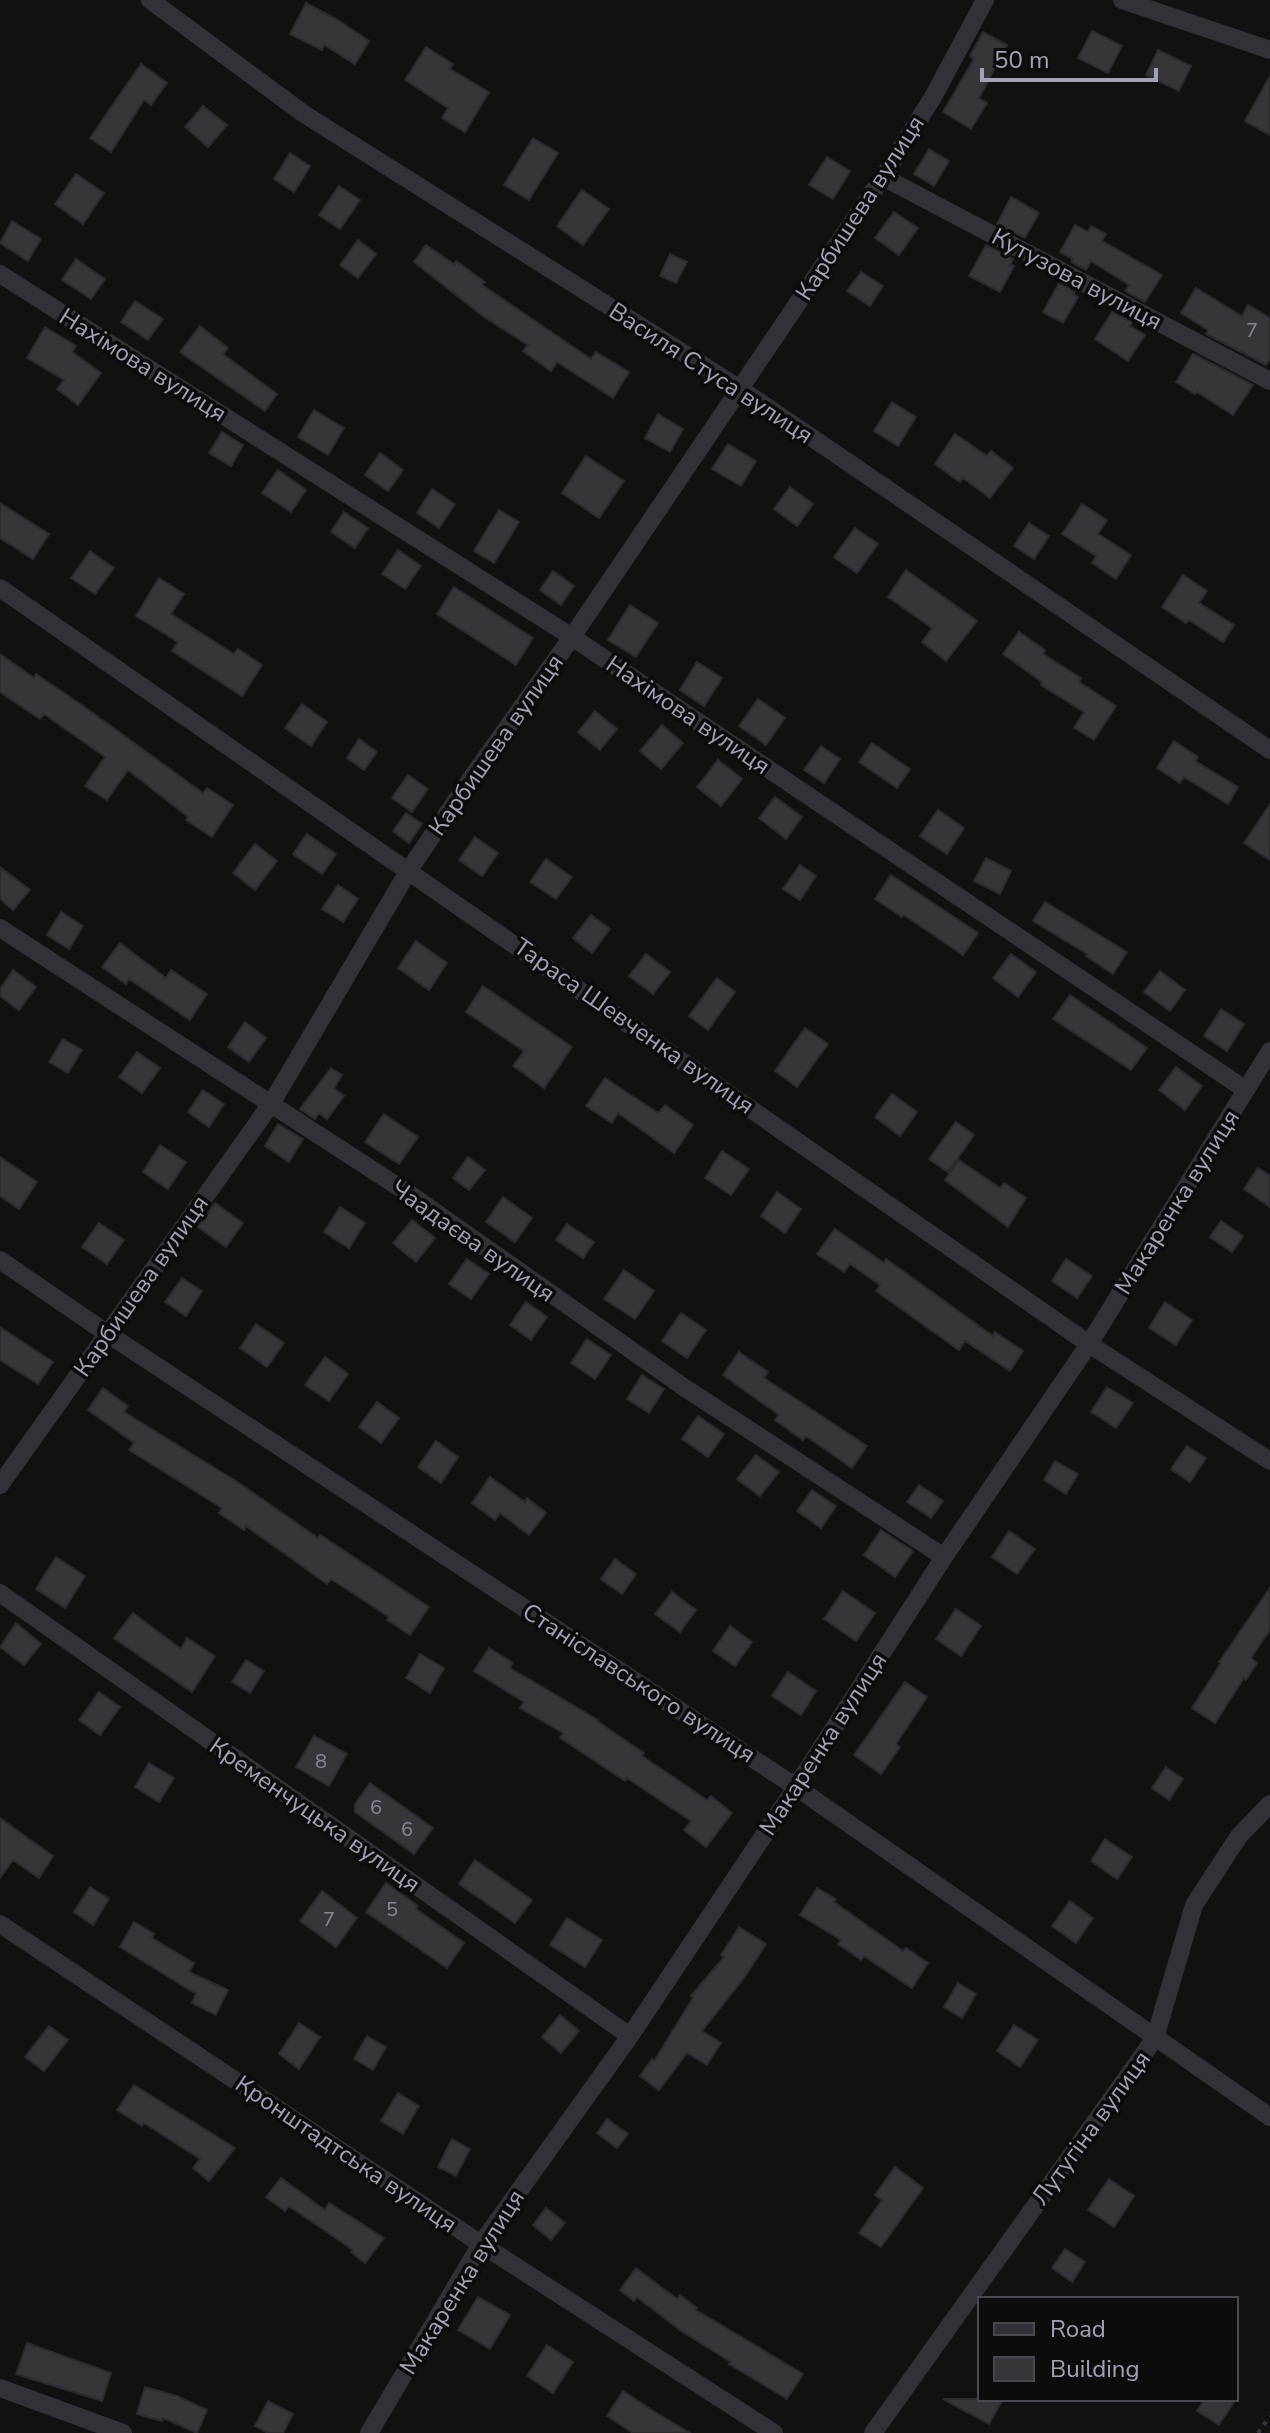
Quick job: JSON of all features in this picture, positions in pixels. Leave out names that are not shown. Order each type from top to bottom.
[{"type":"street","name":"Василя Стуса вулиця","points":[[150,0],[304,114],[739,388],[1270,750]]},
{"type":"street","name":"Карбишева вулиця","points":[[0,1485],[271,1104],[409,870],[572,637],[883,177],[933,97],[985,0]]},
{"type":"street","points":[[1122,0],[1270,50]]},
{"type":"street","name":"Кутузова вулиця","points":[[883,177],[1270,381]]},
{"type":"street","name":"Нахімова вулиця","points":[[0,274],[572,637],[1246,1090]]},
{"type":"street","name":"Тараса Шевченка вулиця","points":[[0,588],[1089,1344],[1270,1461]]},
{"type":"street","name":"Чаадаєва вулиця","points":[[0,928],[411,1195],[685,1388],[944,1557]]},
{"type":"street","name":"Макаренка вулиця","points":[[369,2433],[481,2244],[630,2036],[944,1557],[1089,1344],[1270,1051]]},
{"type":"street","name":"Станіславського вулиця","points":[[0,1260],[796,1787],[1270,2117]]},
{"type":"street","name":"Кременчуцька вулиця","points":[[0,1593],[630,2036]]},
{"type":"street","name":"Лутугіна вулиця","points":[[873,2433],[1155,2038],[1194,1905],[1239,1836],[1270,1804]]},
{"type":"street","name":"Кронштадтська вулиця","points":[[0,1924],[481,2244],[774,2433]]},
{"type":"street","points":[[0,2388],[123,2433]]},
{"type":"path","points":[[1258,2433],[1270,2416]]},
{"type":"building","points":[[306,3],[369,41],[355,64],[324,45],[322,50],[290,34]]},
{"type":"building","points":[[1092,31],[1122,46],[1108,73],[1078,58]]},
{"type":"building","points":[[983,32],[1007,45],[979,98],[987,103],[971,129],[943,112],[974,59],[970,56]]},
{"type":"building","points":[[426,47],[453,64],[450,69],[489,92],[465,132],[442,118],[448,108],[405,80]]},
{"type":"building","points":[[1158,50],[1191,66],[1179,91],[1146,75]]},
{"type":"building","points":[[141,64],[167,83],[151,105],[144,100],[111,152],[90,138]]},
{"type":"building","points":[[1270,76],[1270,135],[1245,121]]},
{"type":"building","points":[[203,106],[227,125],[208,147],[185,127]]},
{"type":"building","points":[[533,138],[558,153],[529,200],[504,185]]},
{"type":"building","points":[[929,149],[949,161],[934,186],[914,174]]},
{"type":"building","points":[[290,153],[310,166],[294,192],[274,179]]},
{"type":"building","points":[[827,157],[850,171],[833,199],[809,185]]},
{"type":"building","points":[[76,174],[104,193],[83,224],[55,204]]},
{"type":"building","points":[[339,186],[360,200],[340,229],[319,215]]},
{"type":"building","points":[[582,190],[609,209],[583,245],[557,226]]},
{"type":"building","points":[[1011,197],[1039,213],[1025,238],[997,224]]},
{"type":"building","points":[[894,212],[918,228],[899,255],[875,238]]},
{"type":"building","points":[[12,221],[41,239],[28,261],[0,243]]},
{"type":"building","points":[[1075,225],[1088,232],[1091,226],[1106,234],[1102,241],[1162,275],[1145,302],[1125,291],[1129,285],[1091,261],[1086,270],[1060,252]]},
{"type":"building","points":[[358,240],[376,254],[358,278],[340,265]]},
{"type":"building","points":[[426,245],[454,264],[456,261],[485,282],[482,285],[591,359],[596,352],[629,372],[613,398],[557,362],[551,371],[523,351],[528,345],[484,317],[414,262]]},
{"type":"building","points":[[986,245],[1013,259],[1010,265],[1014,266],[1000,292],[969,276]]},
{"type":"building","points":[[670,254],[687,262],[676,283],[660,276]]},
{"type":"building","points":[[76,259],[105,279],[91,299],[62,280]]},
{"type":"building","points":[[861,272],[883,286],[870,306],[847,291]]},
{"type":"building","points":[[1059,283],[1078,297],[1063,323],[1043,312]]},
{"type":"building","points":[[1196,288],[1242,316],[1248,305],[1270,318],[1270,359],[1266,365],[1206,334],[1208,330],[1181,313]]},
{"type":"building","points":[[135,301],[163,319],[148,340],[121,322]]},
{"type":"building","points":[[1112,312],[1132,322],[1130,326],[1145,335],[1128,361],[1095,339]]},
{"type":"building","points":[[200,326],[228,348],[223,354],[277,394],[265,411],[180,352]]},
{"type":"building","points":[[45,327],[76,346],[72,352],[101,373],[78,405],[57,389],[64,380],[27,358]]},
{"type":"building","points":[[1193,354],[1253,385],[1233,415],[1176,382]]},
{"type":"building","points":[[892,402],[916,417],[898,446],[874,431]]},
{"type":"building","points":[[314,410],[344,428],[328,455],[298,437]]},
{"type":"building","points":[[658,414],[683,429],[670,452],[645,438]]},
{"type":"building","points":[[222,432],[243,445],[231,466],[209,453]]},
{"type":"building","points":[[955,434],[987,456],[991,451],[1013,468],[990,498],[963,478],[960,482],[935,464]]},
{"type":"building","points":[[728,444],[756,461],[741,486],[712,469]]},
{"type":"building","points":[[380,453],[403,470],[388,491],[365,475]]},
{"type":"building","points":[[586,456],[624,481],[599,518],[562,493]]},
{"type":"building","points":[[278,470],[306,490],[291,512],[262,493]]},
{"type":"building","points":[[790,487],[813,504],[797,526],[774,509]]},
{"type":"building","points":[[432,489],[455,504],[439,528],[417,513]]},
{"type":"building","points":[[0,503],[49,534],[33,559],[0,538]]},
{"type":"building","points":[[1082,504],[1107,520],[1098,534],[1131,555],[1116,579],[1092,563],[1096,556],[1062,534]]},
{"type":"building","points":[[499,510],[519,522],[494,563],[474,551]]},
{"type":"building","points":[[344,512],[368,528],[355,548],[331,532]]},
{"type":"building","points":[[1029,523],[1049,536],[1034,559],[1014,546]]},
{"type":"building","points":[[855,528],[878,544],[857,573],[834,557]]},
{"type":"building","points":[[398,550],[421,566],[405,589],[382,574]]},
{"type":"building","points":[[90,551],[114,568],[95,594],[71,578]]},
{"type":"building","points":[[906,570],[977,621],[946,661],[922,642],[932,628],[888,597]]},
{"type":"building","points":[[553,571],[574,586],[561,605],[540,590]]},
{"type":"building","points":[[1183,575],[1207,591],[1199,603],[1234,625],[1223,642],[1162,607]]},
{"type":"building","points":[[159,578],[184,594],[171,614],[234,654],[238,649],[262,665],[242,696],[172,651],[178,642],[136,616]]},
{"type":"building","points":[[454,587],[533,638],[516,665],[437,614]]},
{"type":"building","points":[[630,605],[658,623],[636,657],[608,640]]},
{"type":"building","points":[[1019,632],[1045,650],[1043,654],[1081,678],[1079,682],[1116,706],[1094,740],[1074,728],[1084,712],[1041,685],[1042,682],[1003,654]]},
{"type":"building","points":[[0,654],[86,708],[203,793],[207,788],[233,805],[212,837],[186,820],[188,817],[128,770],[107,800],[85,786],[105,757],[44,714],[40,719],[0,692]]},
{"type":"building","points":[[697,662],[722,678],[704,706],[680,690]]},
{"type":"building","points":[[758,699],[785,718],[766,745],[739,726]]},
{"type":"building","points":[[302,704],[327,722],[311,746],[285,728]]},
{"type":"building","points":[[595,711],[617,729],[600,750],[578,732]]},
{"type":"building","points":[[662,725],[683,743],[661,769],[640,751]]},
{"type":"building","points":[[359,739],[377,752],[364,770],[347,758]]},
{"type":"building","points":[[1174,741],[1198,757],[1195,761],[1238,787],[1228,804],[1184,777],[1180,783],[1157,768]]},
{"type":"building","points":[[872,743],[910,769],[897,788],[859,762]]},
{"type":"building","points":[[821,746],[840,759],[824,783],[804,770]]},
{"type":"building","points":[[718,760],[742,779],[721,806],[697,787]]},
{"type":"building","points":[[408,775],[428,789],[412,812],[392,798]]},
{"type":"building","points":[[775,797],[802,817],[786,839],[759,818]]},
{"type":"building","points":[[1270,804],[1270,860],[1244,843]]},
{"type":"building","points":[[938,810],[964,828],[947,854],[920,836]]},
{"type":"building","points":[[406,813],[422,824],[409,843],[393,831]]},
{"type":"building","points":[[307,834],[336,854],[322,874],[293,854]]},
{"type":"building","points":[[475,837],[498,853],[482,876],[459,860]]},
{"type":"building","points":[[255,844],[277,861],[255,890],[233,873]]},
{"type":"building","points":[[986,858],[1011,871],[1000,894],[974,881]]},
{"type":"building","points":[[546,859],[572,877],[556,899],[530,882]]},
{"type":"building","points":[[800,865],[816,876],[800,900],[783,889]]},
{"type":"building","points":[[0,867],[30,890],[13,910],[0,899]]},
{"type":"building","points":[[891,875],[978,933],[963,955],[875,899]]},
{"type":"building","points":[[338,885],[358,899],[343,922],[322,909]]},
{"type":"building","points":[[1045,902],[1127,952],[1113,974],[1033,921]]},
{"type":"building","points":[[61,912],[83,926],[69,949],[47,935]]},
{"type":"building","points":[[591,915],[610,929],[592,953],[573,938]]},
{"type":"building","points":[[416,941],[447,963],[429,990],[398,968]]},
{"type":"building","points":[[120,943],[166,978],[171,970],[207,994],[190,1020],[129,979],[126,984],[102,967]]},
{"type":"building","points":[[646,954],[670,972],[653,994],[629,976]]},
{"type":"building","points":[[1011,954],[1036,972],[1018,997],[993,978]]},
{"type":"building","points":[[13,970],[36,987],[19,1010],[0,996],[0,989]]},
{"type":"building","points":[[1160,971],[1185,990],[1170,1011],[1144,992]]},
{"type":"building","points":[[717,978],[735,992],[708,1030],[689,1016]]},
{"type":"building","points":[[483,986],[572,1047],[544,1088],[513,1066],[524,1051],[466,1012]]},
{"type":"building","points":[[1070,995],[1147,1048],[1131,1070],[1053,1019]]},
{"type":"building","points":[[1221,1009],[1244,1024],[1227,1051],[1204,1036]]},
{"type":"building","points":[[245,1022],[266,1038],[249,1062],[228,1047]]},
{"type":"building","points":[[805,1028],[828,1044],[797,1087],[775,1071]]},
{"type":"building","points":[[63,1039],[82,1050],[68,1073],[49,1062]]},
{"type":"building","points":[[137,1052],[160,1068],[142,1093],[119,1077]]},
{"type":"building","points":[[1176,1067],[1202,1086],[1185,1110],[1159,1090]]},
{"type":"building","points":[[331,1068],[342,1075],[334,1088],[344,1096],[327,1119],[319,1113],[315,1119],[300,1109]]},
{"type":"building","points":[[605,1078],[658,1113],[665,1105],[693,1125],[674,1153],[618,1113],[612,1123],[586,1106]]},
{"type":"building","points":[[203,1090],[224,1104],[209,1127],[188,1112]]},
{"type":"building","points":[[892,1094],[917,1112],[900,1136],[875,1117]]},
{"type":"building","points":[[384,1114],[418,1137],[399,1164],[365,1142]]},
{"type":"building","points":[[956,1122],[974,1135],[948,1172],[929,1159]]},
{"type":"building","points":[[278,1124],[303,1139],[289,1162],[265,1146]]},
{"type":"building","points":[[160,1145],[186,1162],[168,1189],[143,1172]]},
{"type":"building","points":[[722,1151],[749,1169],[731,1195],[705,1178]]},
{"type":"building","points":[[0,1157],[37,1182],[19,1209],[0,1196]]},
{"type":"building","points":[[468,1157],[485,1170],[469,1190],[453,1178]]},
{"type":"building","points":[[959,1160],[1000,1188],[1004,1183],[1026,1198],[1008,1227],[945,1180]]},
{"type":"building","points":[[1258,1168],[1270,1176],[1270,1207],[1244,1189]]},
{"type":"building","points":[[777,1192],[801,1209],[785,1233],[761,1216]]},
{"type":"building","points":[[503,1197],[532,1218],[515,1242],[486,1222]]},
{"type":"building","points":[[215,1203],[243,1223],[226,1247],[198,1227]]},
{"type":"building","points":[[340,1207],[365,1223],[349,1248],[324,1232]]},
{"type":"building","points":[[412,1220],[435,1238],[416,1262],[393,1243]]},
{"type":"building","points":[[1221,1221],[1243,1236],[1232,1252],[1210,1237]]},
{"type":"building","points":[[99,1223],[124,1240],[107,1264],[82,1247]]},
{"type":"building","points":[[567,1224],[594,1242],[583,1258],[556,1240]]},
{"type":"building","points":[[835,1229],[884,1263],[886,1259],[993,1336],[995,1332],[1023,1351],[1010,1371],[965,1341],[959,1350],[876,1291],[880,1285],[850,1264],[844,1272],[817,1254]]},
{"type":"building","points":[[467,1259],[489,1274],[471,1299],[449,1284]]},
{"type":"building","points":[[1066,1259],[1092,1276],[1077,1298],[1052,1281]]},
{"type":"building","points":[[624,1270],[654,1291],[635,1319],[604,1299]]},
{"type":"building","points":[[182,1278],[202,1291],[186,1316],[165,1302]]},
{"type":"building","points":[[526,1302],[547,1317],[531,1340],[510,1325]]},
{"type":"building","points":[[1165,1302],[1192,1320],[1176,1345],[1149,1328]]},
{"type":"building","points":[[681,1313],[706,1330],[687,1358],[662,1341]]},
{"type":"building","points":[[256,1324],[284,1343],[267,1367],[240,1348]]},
{"type":"building","points":[[0,1327],[53,1362],[38,1384],[0,1360]]},
{"type":"building","points":[[587,1339],[611,1355],[595,1379],[571,1363]]},
{"type":"building","points":[[739,1352],[768,1372],[764,1378],[867,1446],[852,1468],[806,1436],[803,1440],[775,1420],[779,1415],[723,1375]]},
{"type":"building","points":[[325,1357],[348,1374],[329,1401],[305,1385]]},
{"type":"building","points":[[642,1375],[664,1389],[649,1413],[627,1399]]},
{"type":"building","points":[[1107,1387],[1133,1403],[1116,1428],[1091,1412]]},
{"type":"building","points":[[103,1388],[128,1406],[124,1412],[429,1607],[410,1635],[387,1620],[389,1617],[331,1579],[327,1584],[246,1526],[244,1530],[219,1513],[222,1508],[129,1450],[134,1443],[88,1410]]},
{"type":"building","points":[[377,1402],[399,1418],[381,1443],[359,1427]]},
{"type":"building","points":[[698,1416],[724,1434],[708,1457],[682,1439]]},
{"type":"building","points":[[436,1441],[458,1457],[441,1483],[418,1467]]},
{"type":"building","points":[[1187,1446],[1206,1458],[1190,1482],[1171,1469]]},
{"type":"building","points":[[756,1455],[779,1472],[760,1496],[737,1479]]},
{"type":"building","points":[[1055,1461],[1078,1474],[1066,1494],[1044,1480]]},
{"type":"building","points":[[490,1477],[546,1513],[529,1535],[500,1513],[495,1520],[472,1503]]},
{"type":"building","points":[[919,1485],[943,1501],[931,1518],[907,1502]]},
{"type":"building","points":[[812,1490],[836,1506],[821,1528],[797,1511]]},
{"type":"building","points":[[881,1530],[913,1551],[895,1577],[864,1555]]},
{"type":"building","points":[[1009,1531],[1035,1549],[1017,1574],[992,1557]]},
{"type":"building","points":[[56,1557],[85,1576],[65,1608],[36,1589]]},
{"type":"building","points":[[615,1559],[636,1574],[622,1594],[601,1579]]},
{"type":"building","points":[[1270,1588],[1270,1630],[1251,1658],[1257,1663],[1215,1723],[1192,1708],[1219,1662]]},
{"type":"building","points":[[843,1591],[875,1613],[856,1641],[824,1619]]},
{"type":"building","points":[[672,1592],[696,1610],[680,1632],[655,1614]]},
{"type":"building","points":[[956,1609],[981,1626],[961,1656],[936,1639]]},
{"type":"building","points":[[133,1613],[181,1649],[187,1638],[215,1656],[192,1692],[114,1638]]},
{"type":"building","points":[[16,1623],[41,1644],[24,1665],[0,1647]]},
{"type":"building","points":[[730,1626],[752,1642],[735,1666],[713,1651]]},
{"type":"building","points":[[489,1648],[513,1663],[510,1668],[598,1720],[644,1753],[642,1756],[707,1800],[711,1796],[732,1813],[706,1847],[684,1830],[691,1821],[560,1738],[563,1733],[520,1708],[524,1702],[474,1671]]},
{"type":"building","points":[[420,1654],[444,1668],[430,1693],[406,1678]]},
{"type":"building","points":[[246,1660],[264,1671],[250,1693],[232,1682]]},
{"type":"building","points":[[788,1672],[816,1691],[801,1715],[772,1696]]},
{"type":"building","points":[[905,1682],[927,1697],[896,1744],[900,1747],[881,1774],[854,1755]]},
{"type":"building","points":[[99,1692],[120,1707],[100,1735],[79,1720]]},
{"type":"building","points":[[314,1736],[347,1754],[329,1786],[296,1767]]},
{"type":"building","points":[[149,1763],[174,1778],[159,1802],[135,1787]]},
{"type":"building","points":[[1166,1767],[1183,1779],[1169,1800],[1152,1788]]},
{"type":"building","points":[[370,1783],[433,1828],[414,1854],[355,1812],[355,1804]]},
{"type":"building","points":[[0,1818],[53,1856],[39,1878],[13,1860],[0,1878]]},
{"type":"building","points":[[1105,1839],[1132,1857],[1117,1879],[1091,1861]]},
{"type":"building","points":[[475,1860],[532,1900],[515,1923],[459,1884]]},
{"type":"building","points":[[386,1883],[464,1943],[447,1968],[366,1912]]},
{"type":"building","points":[[90,1887],[109,1899],[93,1925],[74,1912]]},
{"type":"building","points":[[817,1888],[903,1951],[906,1948],[928,1963],[912,1988],[864,1956],[861,1960],[838,1944],[841,1940],[800,1915]]},
{"type":"building","points":[[322,1891],[357,1918],[336,1947],[300,1921]]},
{"type":"building","points":[[1070,1901],[1093,1918],[1076,1943],[1052,1926]]},
{"type":"building","points":[[567,1918],[602,1940],[585,1967],[550,1945]]},
{"type":"building","points":[[134,1922],[154,1934],[152,1938],[194,1963],[189,1972],[228,1990],[216,2015],[192,2003],[196,1994],[120,1947]]},
{"type":"building","points":[[739,1927],[766,1944],[744,1978],[702,2031],[721,2043],[707,2065],[687,2053],[659,2090],[640,2076],[652,2059],[654,2061],[693,1998],[691,1996],[724,1957],[721,1955]]},
{"type":"building","points":[[958,1983],[976,1994],[962,2018],[944,2007]]},
{"type":"building","points":[[560,2015],[579,2031],[561,2053],[542,2037]]},
{"type":"building","points":[[299,2023],[320,2037],[299,2069],[279,2054]]},
{"type":"building","points":[[1014,2025],[1038,2040],[1020,2067],[997,2051]]},
{"type":"building","points":[[49,2026],[68,2040],[44,2071],[25,2057]]},
{"type":"building","points":[[367,2036],[386,2047],[373,2070],[354,2059]]},
{"type":"building","points":[[134,2085],[235,2148],[209,2181],[193,2168],[200,2159],[144,2123],[142,2126],[117,2110]]},
{"type":"building","points":[[398,2093],[419,2106],[403,2134],[381,2121]]},
{"type":"building","points":[[607,2119],[628,2134],[617,2148],[597,2133]]},
{"type":"building","points":[[452,2139],[470,2149],[456,2176],[438,2167]]},
{"type":"building","points":[[895,2167],[923,2188],[881,2247],[859,2233],[882,2200],[875,2195]]},
{"type":"building","points":[[281,2178],[325,2210],[329,2203],[384,2238],[365,2263],[351,2252],[353,2250],[289,2206],[285,2211],[266,2197]]},
{"type":"building","points":[[1109,2179],[1134,2196],[1114,2227],[1088,2210]]},
{"type":"building","points":[[546,2208],[565,2223],[551,2240],[533,2225]]},
{"type":"building","points":[[1065,2249],[1085,2262],[1072,2282],[1052,2268]]},
{"type":"building","points":[[636,2268],[677,2299],[680,2295],[696,2310],[803,2374],[787,2399],[729,2364],[731,2362],[681,2331],[637,2297],[634,2301],[620,2290]]},
{"type":"building","points":[[478,2297],[510,2315],[490,2349],[458,2330]]},
{"type":"building","points":[[27,2343],[111,2373],[102,2401],[16,2374]]},
{"type":"building","points":[[547,2345],[573,2362],[553,2393],[527,2376]]},
{"type":"building","points":[[145,2387],[177,2396],[207,2410],[197,2433],[163,2418],[162,2421],[137,2414]]},
{"type":"building","points":[[623,2391],[690,2433],[633,2433],[607,2416]]},
{"type":"building","points":[[943,2399],[1002,2401],[989,2424]]},
{"type":"building","points":[[268,2401],[293,2414],[283,2433],[268,2433],[255,2426]]},
{"type":"building","points":[[1204,2401],[1235,2401],[1219,2425],[1197,2411]]}]
